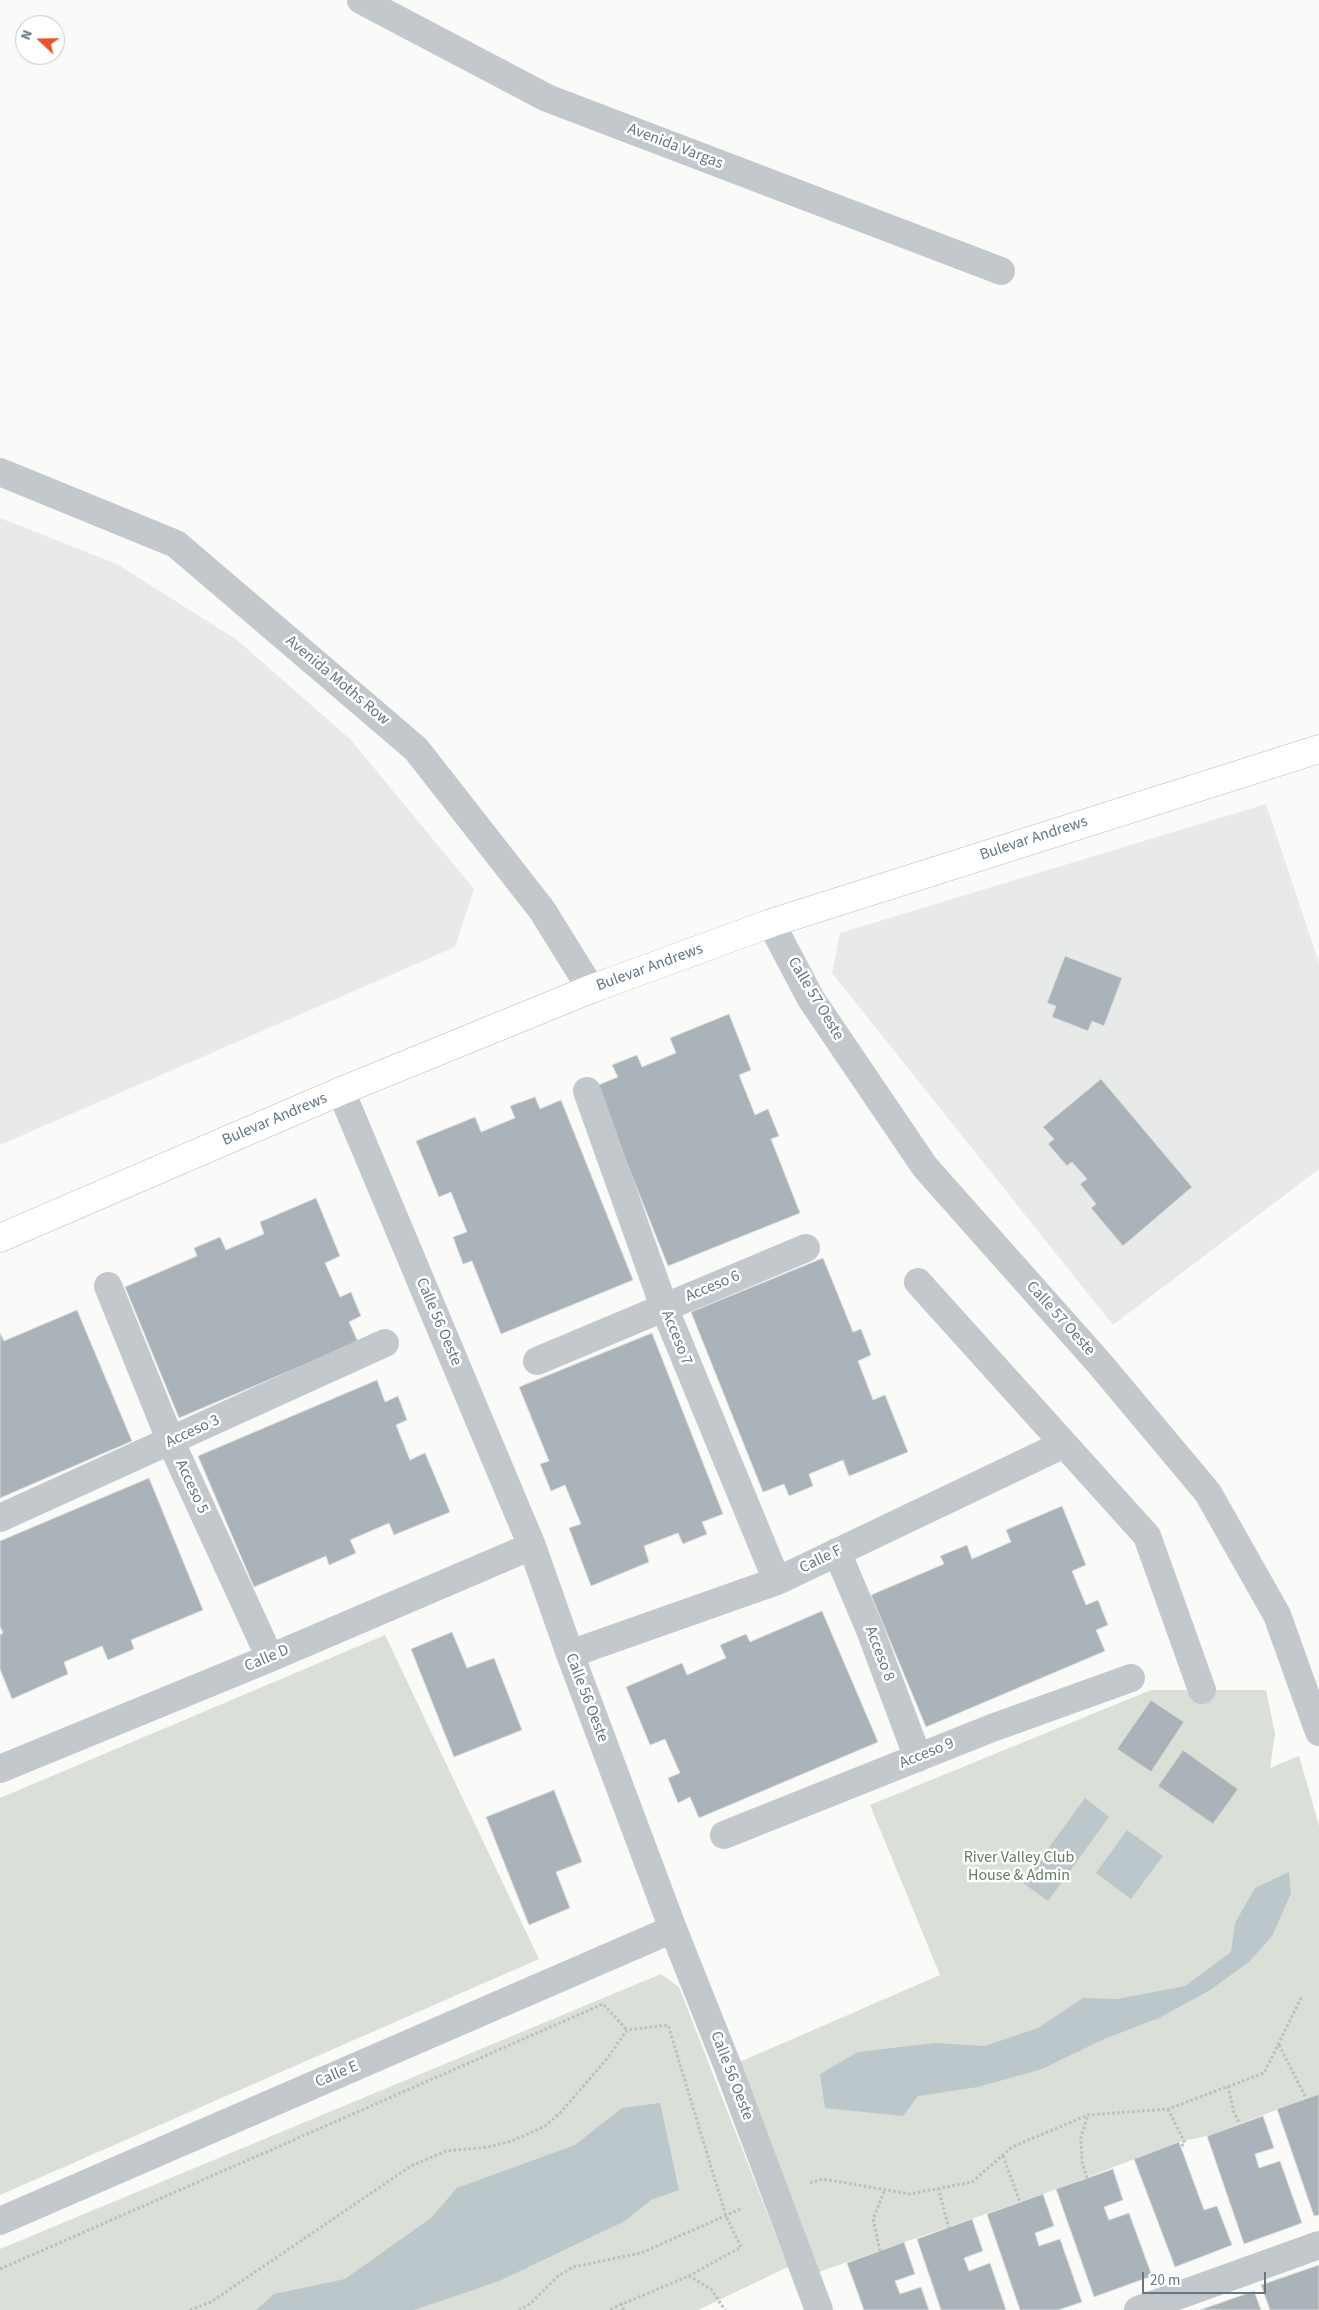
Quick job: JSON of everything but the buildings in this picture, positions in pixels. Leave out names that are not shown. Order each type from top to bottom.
[{"type":"main road","name":"Bulevar Andrews","points":[[0,1238],[341,1092],[591,989],[771,923],[1319,748]]},
{"type":"street","name":"Avenida Vargas","points":[[360,0],[547,98],[1001,271]]},
{"type":"street","name":"Avenida Moths Row","points":[[0,472],[176,544],[416,749],[542,910],[591,989]]},
{"type":"street","name":"Calle 57 Oeste","points":[[771,923],[812,999],[926,1167],[1100,1364],[1208,1492],[1277,1614],[1319,1732]]},
{"type":"street","name":"Acceso 7","points":[[587,1091],[664,1307],[777,1581]]},
{"type":"street","name":"Calle 56 Oeste","points":[[341,1092],[532,1546],[570,1654],[673,1929],[819,2310]]},
{"type":"street","name":"Acceso 6","points":[[537,1361],[806,1248]]},
{"type":"street","points":[[918,1282],[1147,1536],[1202,1690]]},
{"type":"street","name":"Acceso 5","points":[[108,1286],[171,1442],[270,1658]]},
{"type":"street","name":"Acceso 3","points":[[0,1518],[171,1442],[385,1343]]},
{"type":"street","name":"Calle F","points":[[570,1654],[777,1581],[1064,1444]]},
{"type":"street","name":"Calle D","points":[[0,1769],[270,1658],[532,1546]]},
{"type":"street","name":"Acceso 8","points":[[837,1552],[870,1630],[918,1758]]},
{"type":"street","name":"Acceso 9","points":[[724,1835],[992,1728],[1131,1678]]},
{"type":"street","name":"Calle E","points":[[0,2221],[673,1929]]},
{"type":"street","points":[[1138,2310],[1319,2245]]},
{"type":"path","points":[[519,2310],[531,2303],[557,2277],[573,2267],[641,2253],[776,2195],[823,2179],[910,2194],[972,2182],[1012,2148],[1088,2115],[1168,2109],[1264,2073],[1302,1996]]},
{"type":"path","points":[[0,2269],[603,2004],[627,2030]]},
{"type":"path","points":[[190,2310],[211,2302],[412,2166],[446,2151],[488,2147],[512,2141],[544,2128],[560,2113],[606,2060],[627,2030],[668,2025],[726,2216],[742,2247],[689,2276],[608,2310]]},
{"type":"path","points":[[1279,2044],[1306,2098]]},
{"type":"path","points":[[1228,2086],[1234,2113],[1240,2124]]},
{"type":"path","points":[[1168,2109],[1185,2143],[1180,2147]]},
{"type":"path","points":[[1087,2178],[1082,2162],[1080,2137],[1088,2115]]},
{"type":"path","points":[[1003,2156],[1020,2202]]},
{"type":"path","points":[[938,2188],[949,2228]]},
{"type":"path","points":[[880,2251],[873,2219],[885,2189]]},
{"type":"path","points":[[689,2276],[711,2289],[725,2310]]},
{"type":"path","points":[[620,2304],[624,2310]]},
{"type":"shaded area","points":[[0,518],[117,564],[237,640],[351,740],[474,889],[455,947],[0,1145]]},
{"type":"shaded area","points":[[1266,804],[1319,963],[1319,1169],[1113,1325],[832,973],[840,933]]},
{"type":"shaded area","points":[[1085,1798],[1109,1817],[1048,1901],[1023,1883]]},
{"type":"shaded area","points":[[1127,1830],[1163,1856],[1131,1899],[1096,1873]]},
{"type":"shaded area","points":[[1289,1872],[1291,1893],[1272,1936],[1249,1962],[1210,1990],[1159,2018],[1104,2039],[1042,2069],[978,2087],[918,2096],[903,2116],[825,2108],[820,2074],[858,2052],[935,2043],[985,2046],[1038,2028],[1083,1998],[1117,1999],[1185,1986],[1231,1952],[1235,1923],[1255,1888]]},
{"type":"shaded area","points":[[660,2103],[679,2190],[651,2200],[625,2221],[499,2281],[414,2310],[256,2310],[274,2294],[345,2279],[431,2218],[457,2188],[575,2145],[622,2108]]},
{"type":"green space","points":[[385,1635],[539,1959],[0,2195],[0,1798]]},
{"type":"green space","name":"River Valley Club House & Admin","points":[[1151,1690],[1266,1690],[1275,1734],[1270,1768],[1299,1756],[1319,1826],[1319,2094],[1207,2136],[1179,2142],[1043,2194],[807,2276],[728,2067],[940,1975],[870,1805]]},
{"type":"green space","points":[[661,1974],[679,1987],[788,2267],[698,2310],[0,2310],[0,2249]]}]
